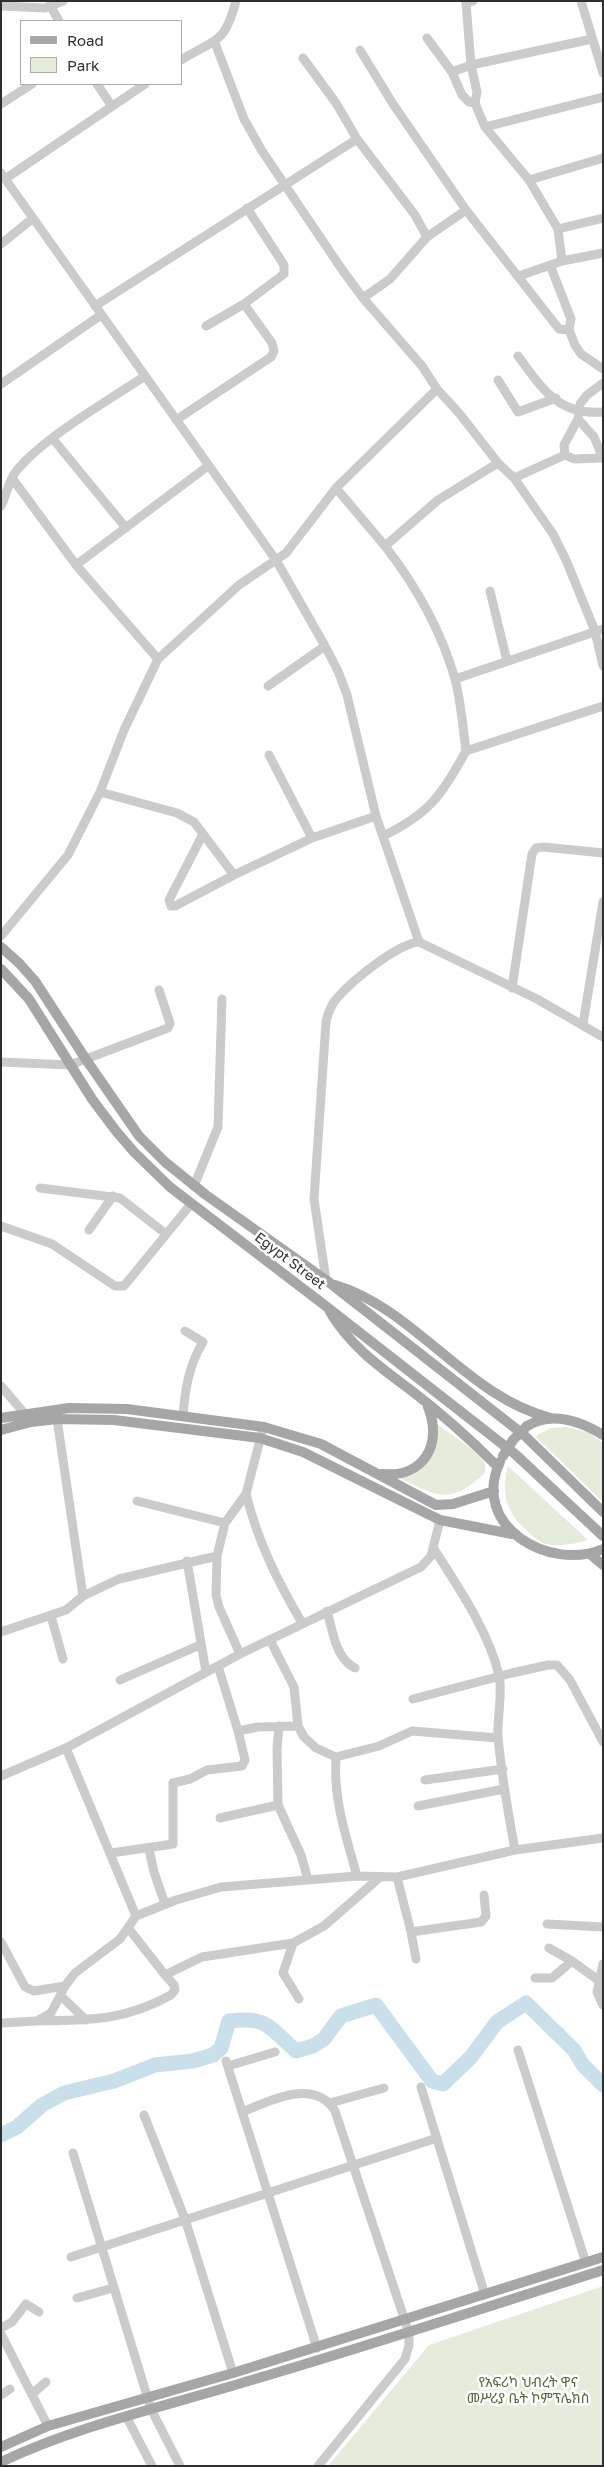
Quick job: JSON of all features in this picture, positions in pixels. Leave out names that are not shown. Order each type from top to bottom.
[{"type":"main road","name":"Egypt Street","points":[[1,947],[35,981],[139,1136],[165,1162],[194,1186],[328,1281],[524,1436],[603,1512]]},
{"type":"main road","name":"Egypt Street","points":[[1,969],[29,1000],[92,1100],[134,1152],[191,1204],[328,1307],[515,1454],[603,1536]]},
{"type":"main road","points":[[328,1281],[349,1289],[384,1310],[508,1403],[533,1414],[587,1426],[603,1435]]},
{"type":"main road","points":[[328,1307],[339,1326],[359,1350],[476,1445],[498,1466]]},
{"type":"main road","points":[[378,1473],[402,1474],[418,1466],[429,1453],[433,1445],[434,1431],[428,1405]]},
{"type":"main road","points":[[1,1418],[24,1413],[68,1408],[114,1408],[264,1427],[321,1444],[436,1505],[453,1504],[494,1491]]},
{"type":"main road","points":[[114,1408],[114,1420]]},
{"type":"main road","points":[[551,1418],[536,1421],[527,1426],[513,1440],[502,1456],[494,1479],[494,1491],[500,1516],[512,1534],[524,1542],[558,1555],[590,1554],[603,1549]]},
{"type":"main road","points":[[1,1430],[31,1422],[57,1419],[114,1420],[260,1438],[303,1452],[440,1520],[512,1534]]},
{"type":"main road","points":[[590,1554],[603,1566]]},
{"type":"main road","points":[[1,2447],[48,2426],[317,2348],[404,2318],[486,2295],[603,2257]]},
{"type":"main road","points":[[574,2266],[578,2278]]},
{"type":"main road","points":[[1,2462],[44,2442],[408,2333],[603,2270]]},
{"type":"street","points":[[1,6],[51,7],[63,1]]},
{"type":"street","points":[[182,59],[214,43],[228,28],[236,1]]},
{"type":"street","points":[[472,1],[466,3],[471,65],[477,92],[475,103],[485,128],[529,180],[558,228],[562,262]]},
{"type":"street","points":[[581,1],[592,39],[600,50],[603,73]]},
{"type":"street","points":[[51,7],[58,20]]},
{"type":"street","points":[[427,38],[452,72],[462,95],[469,102],[475,103]]},
{"type":"street","points":[[452,72],[471,65],[592,39]]},
{"type":"street","points":[[214,43],[244,119],[285,186],[363,298],[422,366],[437,389],[459,412],[498,463],[514,478],[553,534],[599,630],[603,666]]},
{"type":"street","points":[[360,50],[393,104],[466,210],[559,329],[569,330]]},
{"type":"street","points":[[303,58],[336,103],[357,139],[415,215],[427,237]]},
{"type":"street","points":[[1,104],[30,85]]},
{"type":"street","points":[[98,85],[111,106]]},
{"type":"street","points":[[143,85],[3,176],[276,560],[325,646],[338,671],[346,695],[376,816],[419,942]]},
{"type":"street","points":[[485,128],[603,97]]},
{"type":"street","points":[[94,306],[172,259],[247,208],[285,186],[357,139]]},
{"type":"street","points":[[529,180],[603,158]]},
{"type":"street","points":[[206,326],[244,304],[284,274],[285,269],[247,208]]},
{"type":"street","points":[[363,298],[390,279],[427,237],[466,210]]},
{"type":"street","points":[[558,228],[603,218]]},
{"type":"street","points":[[1,244],[32,219]]},
{"type":"street","points":[[519,276],[562,262],[603,253]]},
{"type":"street","points":[[550,266],[571,319],[569,330],[575,345],[581,354],[603,368]]},
{"type":"street","points":[[176,420],[271,356],[274,351],[272,343],[244,304]]},
{"type":"street","points":[[1,384],[101,315]]},
{"type":"street","points":[[514,478],[565,455],[574,459],[602,458],[594,437],[578,416],[556,398],[545,392],[518,356]]},
{"type":"street","points":[[1,506],[12,478],[27,461],[53,438],[145,376]]},
{"type":"street","points":[[498,380],[518,412],[556,398]]},
{"type":"street","points":[[565,455],[564,445],[578,416],[580,404],[587,395],[603,382]]},
{"type":"street","points":[[1,936],[68,855],[100,792],[124,730],[158,659],[239,585],[286,553],[336,488],[437,389]]},
{"type":"street","points":[[578,416],[603,412]]},
{"type":"street","points":[[53,438],[126,528]]},
{"type":"street","points":[[385,546],[438,500],[498,463]]},
{"type":"street","points":[[76,565],[208,466]]},
{"type":"street","points":[[12,478],[76,565],[158,659]]},
{"type":"street","points":[[336,488],[385,546],[419,593],[439,635],[455,679],[466,752],[438,798],[410,823],[383,836]]},
{"type":"street","points":[[490,591],[507,661]]},
{"type":"street","points":[[455,679],[599,630]]},
{"type":"street","points":[[268,686],[325,646]]},
{"type":"street","points":[[466,752],[603,706]]},
{"type":"street","points":[[269,755],[312,838]]},
{"type":"street","points":[[100,792],[177,813],[194,822],[234,875]]},
{"type":"street","points":[[203,834],[169,904],[175,906],[234,875],[312,838],[376,816]]},
{"type":"street","points":[[512,988],[532,854],[536,848],[544,847],[603,853]]},
{"type":"street","points":[[583,1024],[603,902]]},
{"type":"street","points":[[328,1281],[314,1199],[326,1022],[330,1008],[337,998],[367,972],[404,946],[419,942],[583,1024],[603,1037]]},
{"type":"street","points":[[1,1062],[70,1065],[168,1028],[170,1023],[159,990]]},
{"type":"street","points":[[194,1186],[218,1127],[222,999]]},
{"type":"street","points":[[40,1188],[113,1196],[132,1207],[166,1234]]},
{"type":"street","points":[[89,1230],[113,1196]]},
{"type":"street","points":[[1,1226],[52,1244],[115,1286],[124,1286],[191,1204]]},
{"type":"street","points":[[182,1416],[184,1395],[192,1360],[203,1342],[185,1331]]},
{"type":"street","points":[[1,1386],[24,1413]]},
{"type":"street","points":[[57,1419],[83,1596]]},
{"type":"street","points":[[240,1654],[219,1607],[216,1595],[217,1556],[225,1523],[246,1494],[264,1427]]},
{"type":"street","points":[[246,1494],[254,1527],[274,1576],[302,1623]]},
{"type":"street","points":[[137,1501],[225,1523]]},
{"type":"street","points":[[1,1776],[66,1748],[240,1654],[421,1567],[434,1549],[440,1520]]},
{"type":"street","points":[[434,1549],[460,1589],[484,1636],[499,1676],[498,1738],[504,1790],[515,1850]]},
{"type":"street","points":[[1,1632],[66,1610],[83,1596],[119,1579],[187,1561],[217,1556]]},
{"type":"street","points":[[187,1561],[200,1646],[206,1672]]},
{"type":"street","points":[[327,1611],[338,1650],[347,1664],[355,1668]]},
{"type":"street","points":[[51,1616],[63,1659]]},
{"type":"street","points":[[270,1640],[294,1687],[298,1726],[310,1743],[336,1758],[379,1746],[412,1731],[498,1738]]},
{"type":"street","points":[[120,1680],[200,1646]]},
{"type":"street","points":[[413,1699],[499,1676],[548,1665],[557,1665],[570,1680],[603,1742]]},
{"type":"street","points":[[111,1853],[149,1849],[173,1844],[173,1783],[190,1779],[207,1770],[242,1766],[244,1764],[245,1760],[238,1731],[218,1666]]},
{"type":"street","points":[[238,1731],[279,1726],[298,1726]]},
{"type":"street","points":[[279,1726],[277,1748],[278,1805],[301,1855],[308,1880]]},
{"type":"street","points":[[66,1748],[136,1916]]},
{"type":"street","points":[[336,1758],[336,1790],[342,1823],[357,1876]]},
{"type":"street","points":[[426,1780],[503,1769]]},
{"type":"street","points":[[418,1806],[504,1790]]},
{"type":"street","points":[[220,1818],[278,1805]]},
{"type":"street","points":[[38,2021],[51,2013],[65,1986],[82,1967],[120,1939],[129,1929],[136,1916],[165,1904],[221,1887],[357,1876],[397,1877],[515,1850],[603,1838]]},
{"type":"street","points":[[149,1849],[154,1872],[165,1904]]},
{"type":"street","points":[[397,1877],[416,1959]]},
{"type":"street","points":[[165,1975],[202,1957],[293,1943],[324,1926],[379,1878]]},
{"type":"street","points":[[411,1932],[481,1922],[486,1916],[484,1895]]},
{"type":"street","points":[[547,1924],[603,1927]]},
{"type":"street","points":[[1,2023],[108,2019],[127,2014],[171,1995],[175,1990],[174,1985],[129,1929]]},
{"type":"street","points":[[1,1942],[25,1986],[29,1989],[34,1991],[65,1986]]},
{"type":"street","points":[[293,1943],[283,1972],[299,1999]]},
{"type":"street","points":[[549,1948],[572,1961],[598,1980]]},
{"type":"street","points":[[535,1978],[552,1978],[572,1961]]},
{"type":"street","points":[[603,1964],[596,1992],[603,2005]]},
{"type":"street","points":[[61,1996],[86,2020]]},
{"type":"street","points":[[518,2050],[586,2262]]},
{"type":"street","points":[[275,2052],[227,2064],[317,2348]]},
{"type":"street","points":[[420,2087],[486,2295]]},
{"type":"street","points":[[330,2103],[384,2088]]},
{"type":"street","points":[[242,2112],[300,2092],[319,2096],[330,2103],[335,2111],[408,2333],[409,2345],[404,2359],[318,2466]]},
{"type":"street","points":[[144,2115],[185,2219],[233,2373]]},
{"type":"street","points":[[71,2257],[437,2138]]},
{"type":"street","points":[[73,2153],[100,2248],[151,2409],[180,2466]]},
{"type":"street","points":[[76,2298],[113,2288]]},
{"type":"street","points":[[1,2328],[12,2322],[26,2304],[39,2312]]},
{"type":"street","points":[[1,2334],[48,2426]]},
{"type":"street","points":[[32,2394],[46,2382]]},
{"type":"street","points":[[1,2395],[10,2389]]},
{"type":"street","points":[[126,2416],[152,2466]]},
{"type":"green space","points":[[437,1424],[473,1450],[485,1463],[485,1473],[473,1483],[453,1494],[444,1495],[424,1490],[400,1478],[409,1475],[422,1464],[429,1450]]},
{"type":"green space","points":[[565,1427],[587,1432],[603,1443],[603,1502],[535,1436],[551,1428]]},
{"type":"green space","points":[[508,1466],[588,1540],[567,1545],[551,1545],[540,1541],[529,1533],[513,1514],[506,1500],[505,1484]]},
{"type":"green space","name":"የአፍሪካ ህብረት ዋና መሥሪያ ቤት ኮምፕሌክስ","points":[[603,2286],[603,2466],[328,2466],[429,2345]]},
{"type":"waterway","points":[[1,2135],[17,2127],[42,2105],[64,2093],[114,2081],[155,2065],[193,2061],[213,2055],[221,2048],[229,2021],[252,2020],[267,2025],[296,2051],[313,2046],[324,2039],[341,2016],[376,2005],[432,2081],[443,2084],[471,2057],[497,2022],[526,2003],[574,2050],[583,2065],[603,2085]]}]
